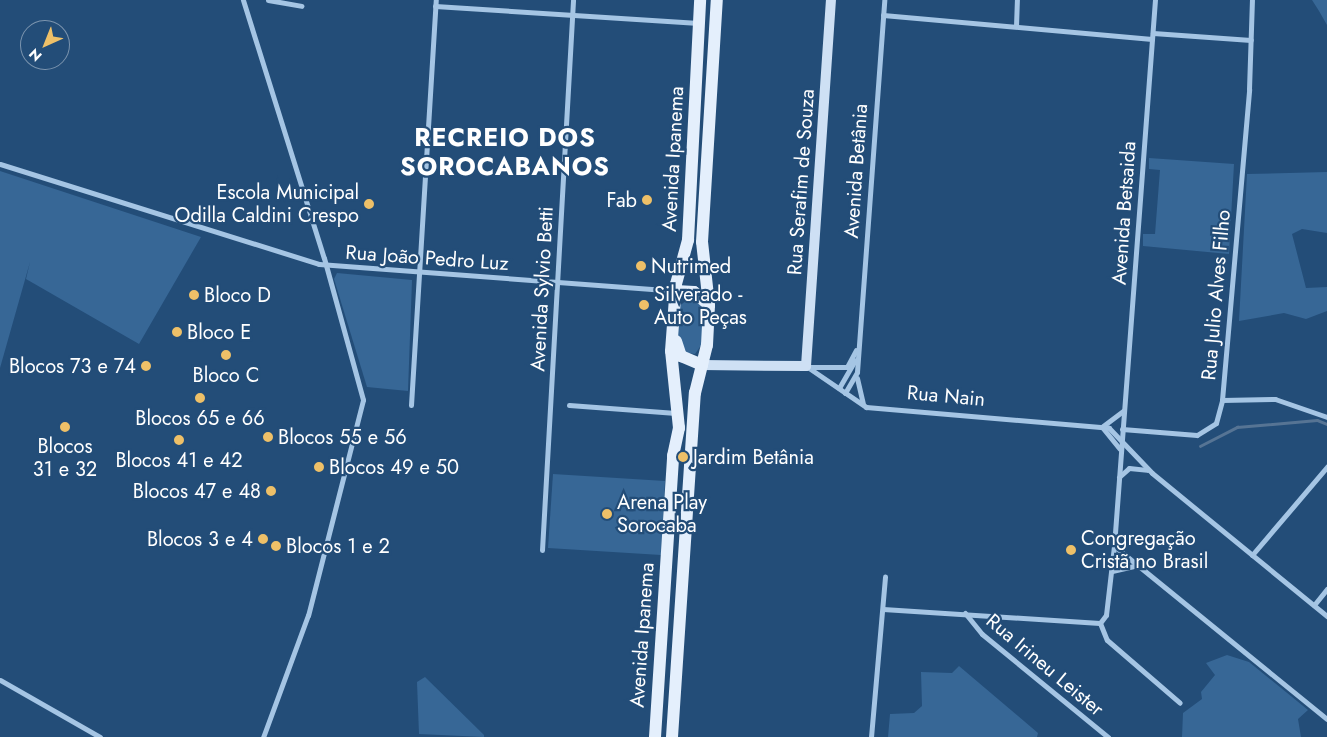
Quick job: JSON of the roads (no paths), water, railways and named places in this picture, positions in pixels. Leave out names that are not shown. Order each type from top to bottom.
[{"type":"main road","name":"Avenida Ipanema","points":[[655,737],[680,414],[671,351],[673,311],[688,240],[700,0]]},
{"type":"main road","name":"Avenida Ipanema","points":[[672,737],[695,393],[702,365],[709,305],[702,242],[717,0]]},
{"type":"main road","points":[[676,291],[694,292],[709,305]]},
{"type":"main road","points":[[673,311],[678,351],[702,365]]},
{"type":"street","points":[[242,0],[325,265],[363,400],[308,615],[263,737]]},
{"type":"street","points":[[268,0],[301,6]]},
{"type":"street","points":[[412,405],[436,0]]},
{"type":"street","name":"Avenida Sylvio Betti","points":[[542,550],[573,0]]},
{"type":"street","name":"Rua Serafim de Souza","points":[[806,366],[831,0]]},
{"type":"street","name":"Avenida Betânia","points":[[866,407],[857,393],[858,345],[884,0]]},
{"type":"street","points":[[1016,26],[1017,0]]},
{"type":"street","name":"Avenida Betsaida","points":[[1100,622],[1106,615],[1112,571],[1155,0]]},
{"type":"street","name":"Rua Julio Alves Filho","points":[[1122,429],[1197,435],[1216,423],[1222,400],[1242,169],[1252,0]]},
{"type":"street","points":[[435,6],[698,23]]},
{"type":"street","points":[[883,15],[1152,36],[1251,40]]},
{"type":"street","name":"Rua João Pedro Luz","points":[[0,164],[325,265],[676,291]]},
{"type":"street","points":[[702,365],[847,367],[858,345]]},
{"type":"street","name":"Avenida Betânia","points":[[838,388],[854,364],[858,345]]},
{"type":"street","name":"Rua Nain","points":[[806,366],[866,407],[1100,426],[1122,438],[1152,473],[1327,616]]},
{"type":"street","name":"Avenida Betânia","points":[[845,393],[857,372]]},
{"type":"street","points":[[1222,400],[1275,399],[1327,418]]},
{"type":"street","points":[[570,405],[680,414]]},
{"type":"street","points":[[1121,451],[1112,435],[1100,426],[1124,411]]},
{"type":"street","points":[[1120,461],[1129,468],[1152,473]]},
{"type":"street","points":[[1252,555],[1327,467]]},
{"type":"street","points":[[1118,480],[1129,468]]},
{"type":"street","points":[[1114,546],[1327,718]]},
{"type":"street","points":[[1112,571],[1139,565]]},
{"type":"street","points":[[871,737],[885,577]]},
{"type":"street","points":[[1314,605],[1327,589]]},
{"type":"street","points":[[883,609],[1100,622],[1107,640],[1180,703]]},
{"type":"street","name":"Rua Irineu Leister","points":[[965,613],[982,634],[1108,737]]},
{"type":"street","points":[[0,680],[100,737]]},
{"type":"waterway","points":[[1200,446],[1237,427],[1317,420],[1327,424]]},
{"type":"place","name":"Fab","points":[[647,200]]},
{"type":"place","name":"Escola Municipal Odilla Caldini Crespo","points":[[369,204]]},
{"type":"place","name":"Nutrimed","points":[[641,266]]},
{"type":"place","name":"Bloco D","points":[[194,295]]},
{"type":"place","name":"Silverado - Auto Peças","points":[[644,305]]},
{"type":"place","name":"Bloco E","points":[[177,332]]},
{"type":"place","name":"Bloco C","points":[[226,355]]},
{"type":"place","name":"Blocos 73 e 74","points":[[146,366]]},
{"type":"place","name":"Blocos 65 e 66","points":[[200,398]]},
{"type":"place","name":"Blocos 31 e 32","points":[[65,427]]},
{"type":"place","name":"Blocos 55 e 56","points":[[268,437]]},
{"type":"place","name":"Blocos 41 e 42","points":[[179,440]]},
{"type":"place","name":"Jardim Betânia","points":[[683,457]]},
{"type":"place","name":"Blocos 49 e 50","points":[[319,467]]},
{"type":"place","name":"Blocos 47 e 48","points":[[271,491]]},
{"type":"place","name":"Arena Play Sorocaba","points":[[607,514]]},
{"type":"place","name":"Blocos 3 e 4","points":[[263,539]]},
{"type":"place","name":"Blocos 1 e 2","points":[[276,546]]},
{"type":"place","name":"Congregação Cristã no Brasil","points":[[1071,550]]},
{"type":"district","name":"RECREIO DOS SOROCABANOS","points":[[505,152]]}]
